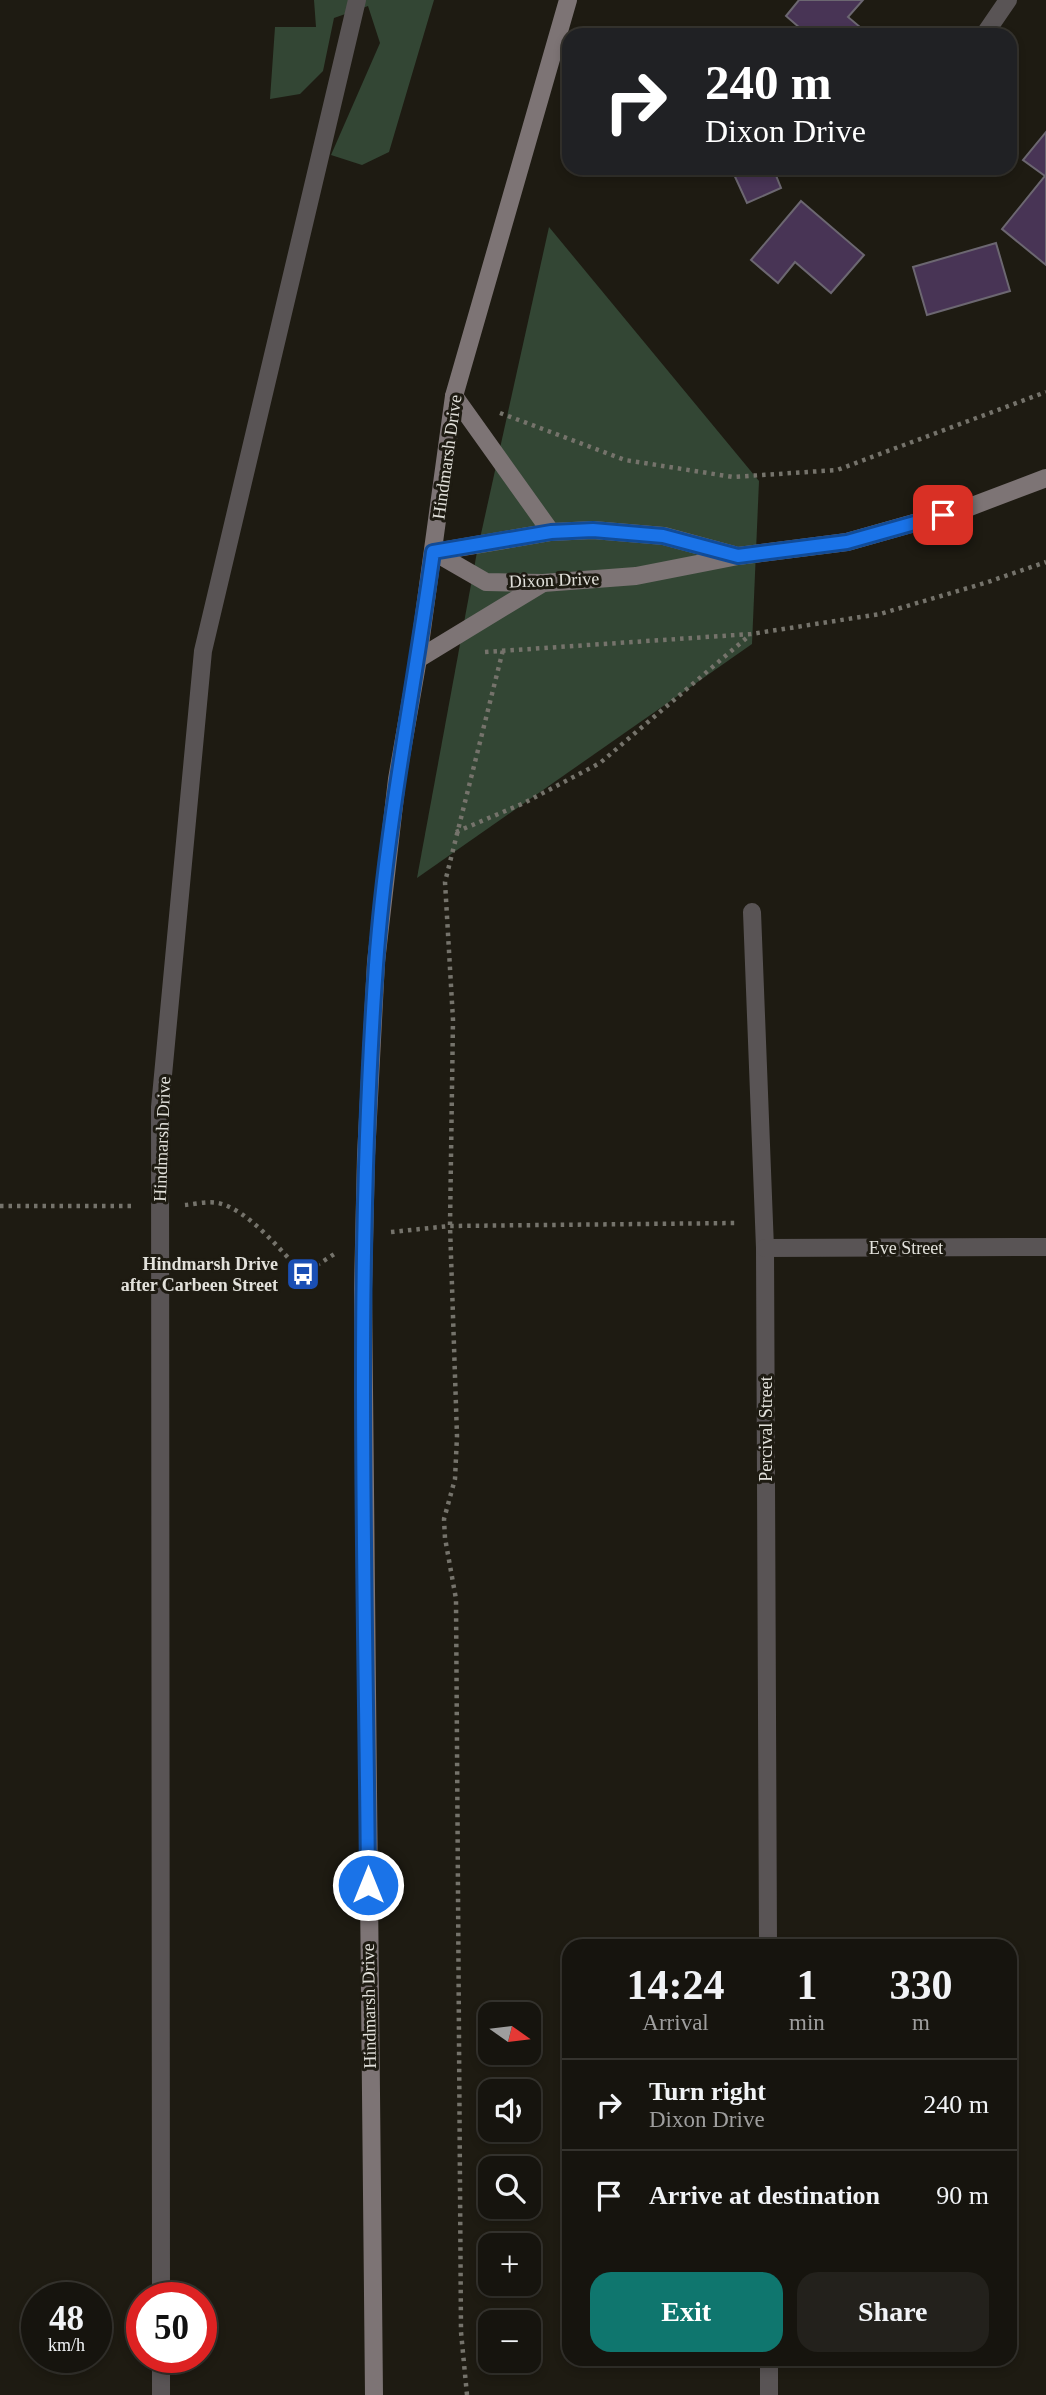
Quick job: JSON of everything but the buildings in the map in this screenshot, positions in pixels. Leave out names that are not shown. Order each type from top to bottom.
[{"type":"main road","name":"Hindmarsh Drive","points":[[374,2395],[364,1235],[376,962],[397,779],[418,659],[454,396],[568,0]]},
{"type":"main road","points":[[454,396],[551,532]]},
{"type":"main road","name":"Dixon Drive","points":[[433,552],[486,582],[543,583],[636,576],[738,556],[847,542],[967,508],[1046,478]]},
{"type":"main road","name":"Dixon Drive","points":[[433,552],[551,532],[593,530],[663,536],[738,556]]},
{"type":"main road","points":[[418,659],[543,583]]},
{"type":"street","name":"Hindmarsh Drive","points":[[161,2282],[160,1107],[203,651],[357,0]]},
{"type":"street","points":[[989,28],[1008,0]]},
{"type":"street","name":"Percival Street","points":[[752,912],[765,1223],[768,1939]]},
{"type":"street","name":"Eve Street","points":[[765,1248],[1046,1247]]},
{"type":"street","points":[[769,2366],[769,2395]]},
{"type":"street","points":[[161,2373],[161,2395]]},
{"type":"path","points":[[454,396],[625,460],[733,477],[837,470],[1046,392]]},
{"type":"path","points":[[479,653],[751,634],[880,614],[1046,562]]},
{"type":"path","points":[[456,832],[524,803],[600,763],[751,634]]},
{"type":"path","points":[[467,2395],[461,2332],[456,1599],[444,1519],[456,1479],[457,1436],[450,1226],[453,1020],[445,882],[503,650]]},
{"type":"path","points":[[303,1274],[364,1235],[450,1226],[765,1223]]},
{"type":"green space","points":[[314,0],[434,0],[389,152],[362,165],[331,155],[380,43],[368,6],[334,18],[323,71],[300,94],[270,99],[275,27],[316,27]]},
{"type":"green space","points":[[549,227],[759,481],[752,644],[417,878],[477,552]]},
{"type":"place","name":"Hindmarsh Drive after Carbeen Street","points":[[303,1274]]},
{"type":"route","points":[[368,1885],[363,1289],[366,1156],[376,962],[388,851],[433,552],[551,532],[593,530],[663,536],[738,556],[847,542],[943,515]]}]
